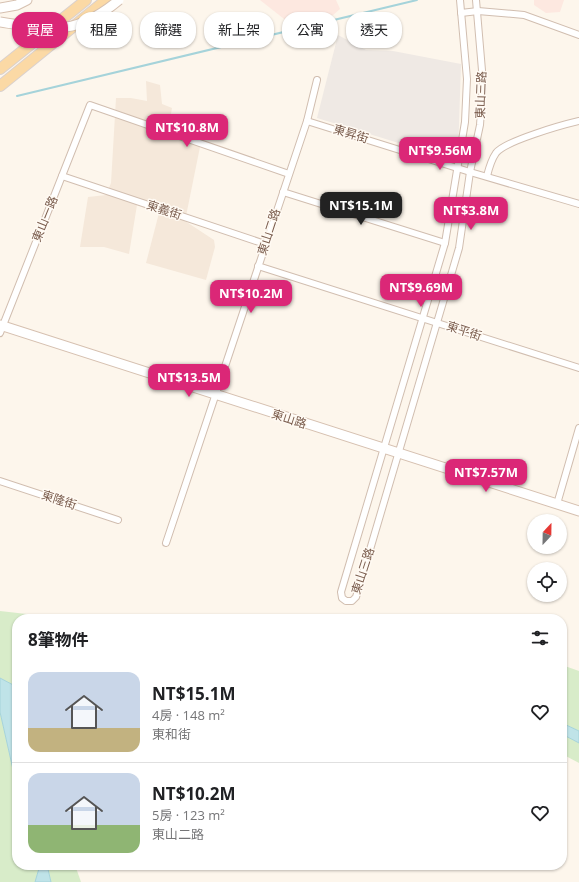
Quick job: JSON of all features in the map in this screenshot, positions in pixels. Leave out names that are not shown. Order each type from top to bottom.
[{"type":"main road","points":[[0,69],[86,0]]},
{"type":"main road","points":[[0,86],[106,0]]},
{"type":"street","points":[[0,8],[17,5],[27,0]]},
{"type":"street","points":[[0,22],[59,29],[78,26],[96,17],[119,0]]},
{"type":"street","name":"東山三路","points":[[460,0],[467,79],[466,122],[445,243],[341,592],[342,598],[346,602],[352,601],[356,597],[459,248],[470,172],[480,125],[483,82],[476,0]]},
{"type":"street","points":[[461,13],[478,11],[524,15],[579,35]]},
{"type":"street","name":"東山二路","points":[[166,543],[307,121],[317,80]]},
{"type":"street","name":"東山一路","points":[[1,328],[90,105],[289,174]]},
{"type":"street","name":"東昇街","points":[[307,121],[470,172],[579,204]]},
{"type":"street","points":[[487,176],[490,164],[497,152],[521,139],[548,129],[579,121]]},
{"type":"street","name":"東義街","points":[[62,176],[265,244]]},
{"type":"street","points":[[283,192],[445,243]]},
{"type":"street","name":"東平街","points":[[258,266],[579,368]]},
{"type":"street","name":"東山路","points":[[1,328],[579,511]]},
{"type":"street","points":[[557,504],[579,428]]},
{"type":"street","name":"東隆街","points":[[0,481],[118,520]]},
{"type":"shaded area","points":[[260,0],[336,0],[340,9],[336,12],[282,12],[282,17]]},
{"type":"shaded area","points":[[534,0],[564,0],[560,12],[546,13],[534,5]]},
{"type":"shaded area","points":[[338,35],[346,39],[346,48],[393,51],[461,64],[458,155],[451,159],[317,118],[335,48],[338,48]]},
{"type":"shaded area","points":[[146,81],[160,85],[162,104],[172,108],[168,131],[201,142],[185,221],[214,240],[215,247],[206,280],[146,263],[159,213],[137,205],[129,254],[104,247],[80,247],[88,197],[106,195],[111,183],[116,98],[131,98],[147,101]]},
{"type":"green space","points":[[0,611],[27,614],[12,614],[12,684],[0,678]]},
{"type":"green space","points":[[567,667],[579,671],[579,731],[567,725]]},
{"type":"green space","points":[[0,712],[12,765],[12,870],[39,870],[35,882],[0,882]]},
{"type":"green space","points":[[567,737],[579,743],[579,763],[567,757]]},
{"type":"green space","points":[[48,870],[77,870],[81,882],[51,882]]},
{"type":"water","points":[[0,678],[12,684],[12,765],[0,712]]},
{"type":"water","points":[[567,725],[579,731],[579,743],[567,737]]},
{"type":"water","points":[[39,870],[48,870],[51,882],[35,882]]},
{"type":"waterway","points":[[17,96],[417,0]]}]
